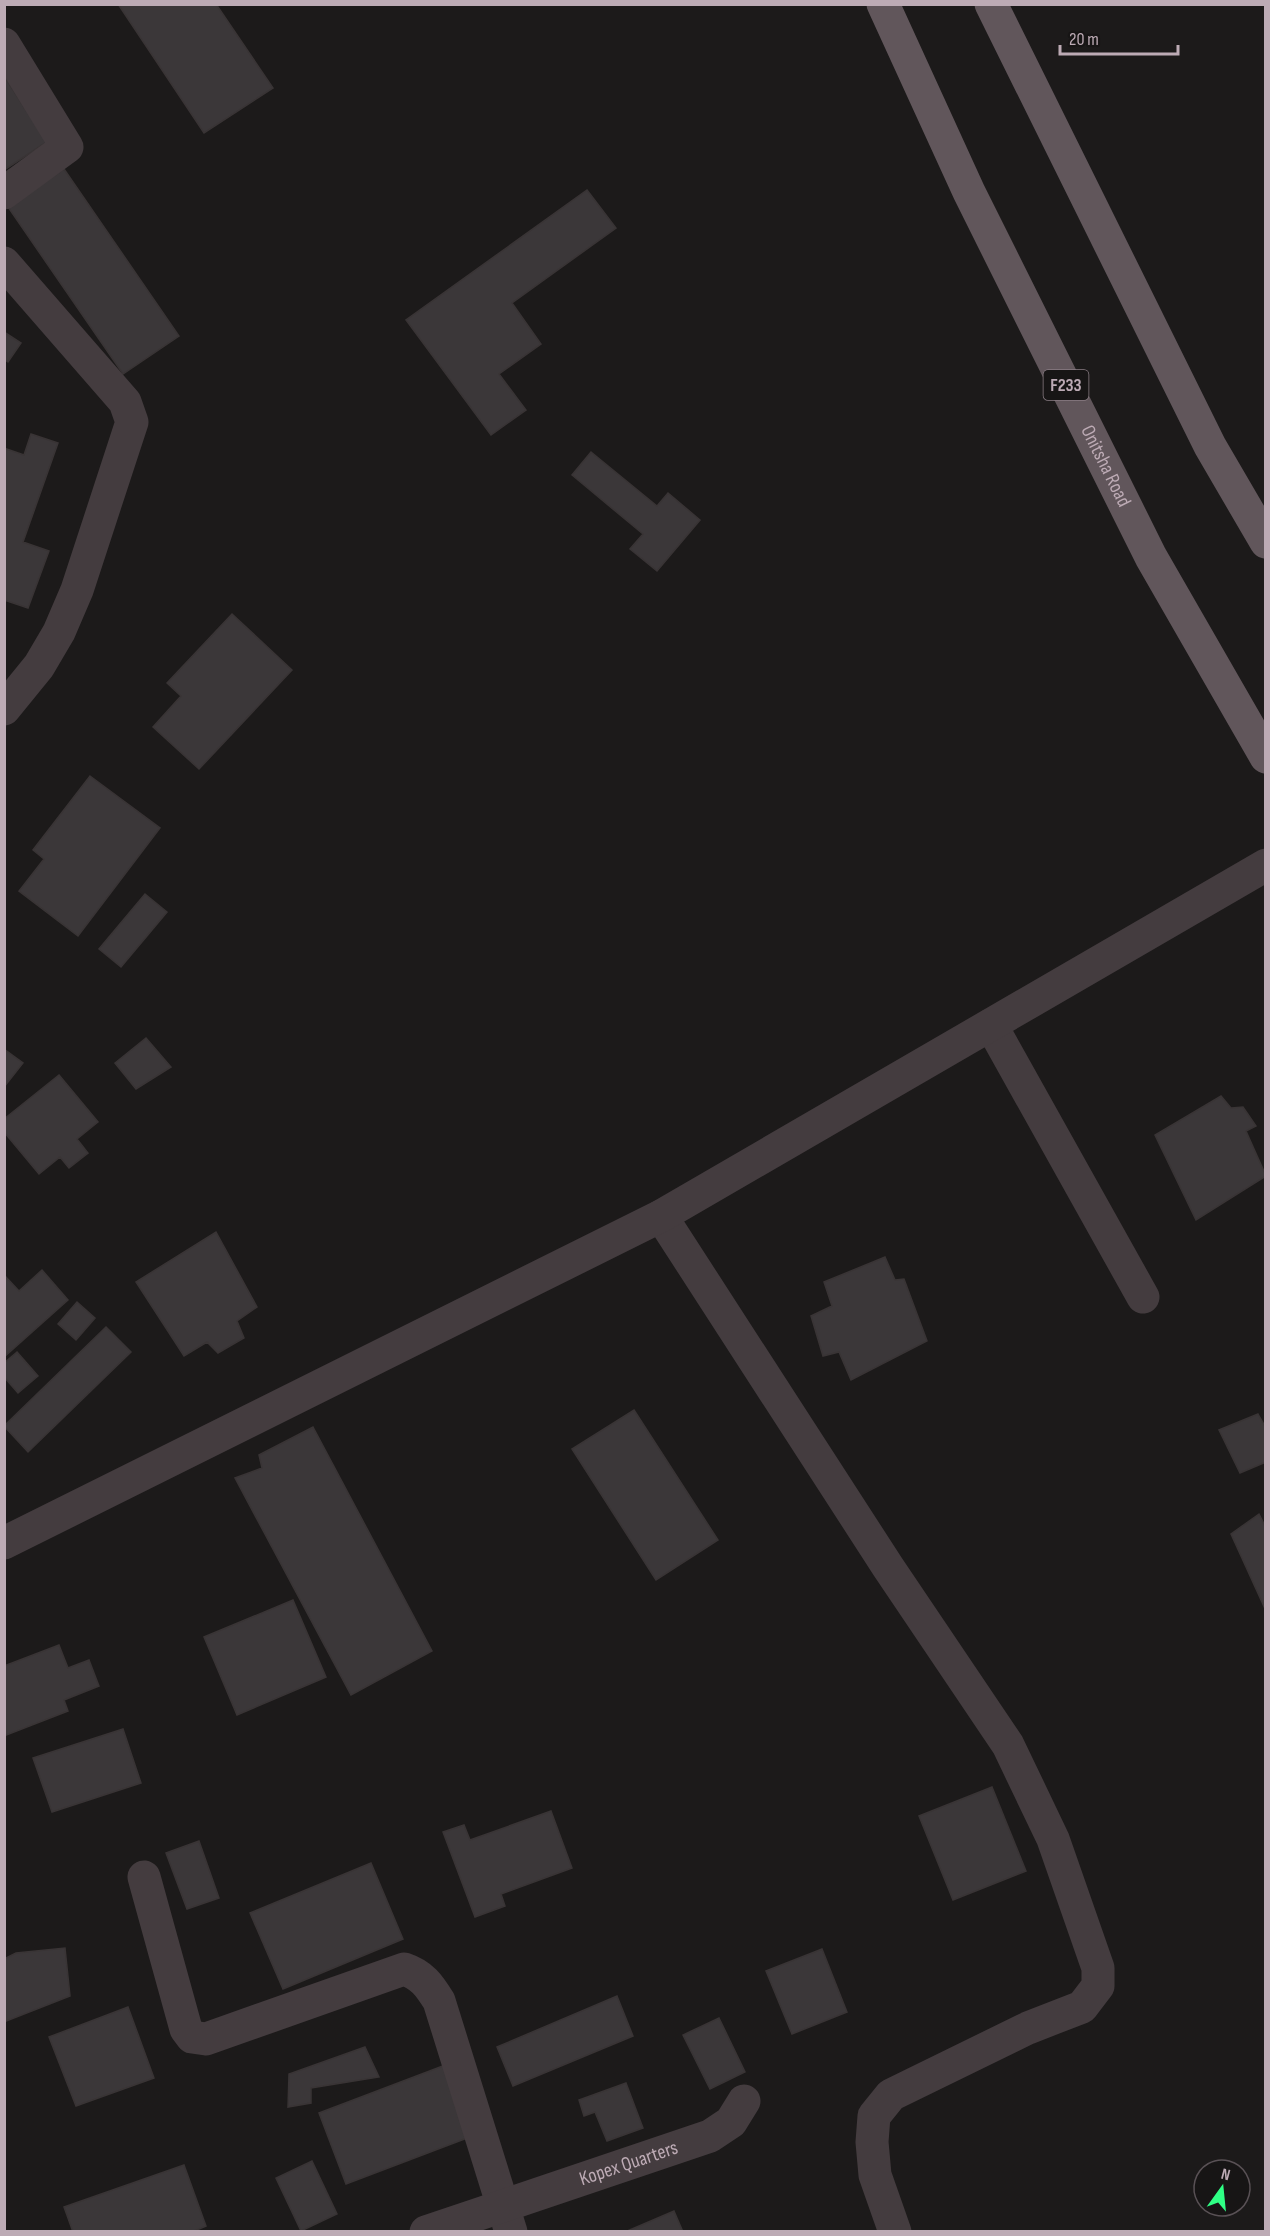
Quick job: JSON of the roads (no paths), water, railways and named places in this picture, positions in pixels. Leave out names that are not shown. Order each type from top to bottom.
[{"type":"main road","name":"Onitsha Road","points":[[883,4],[969,192],[1151,557],[1266,758]]},
{"type":"main road","points":[[991,4],[1210,446],[1266,542]]},
{"type":"street","points":[[4,44],[67,147],[4,193]]},
{"type":"street","points":[[4,263],[125,402],[132,422],[77,590],[59,632],[39,666],[4,709]]},
{"type":"street","points":[[4,1543],[661,1216],[1266,865]]},
{"type":"street","points":[[991,1025],[1143,1296]]},
{"type":"street","points":[[661,1216],[888,1568],[1008,1745],[1053,1839],[1098,1968],[1098,1986],[1082,2007],[1028,2028],[891,2095],[874,2116],[872,2142],[875,2175],[895,2232]]},
{"type":"street","points":[[144,1877],[186,2029],[192,2037],[206,2038],[404,1970],[417,1974],[428,1983],[439,2001],[506,2219]]},
{"type":"street","name":"Kopex Quarters","points":[[426,2232],[506,2219],[710,2136],[731,2122],[744,2101]]}]
